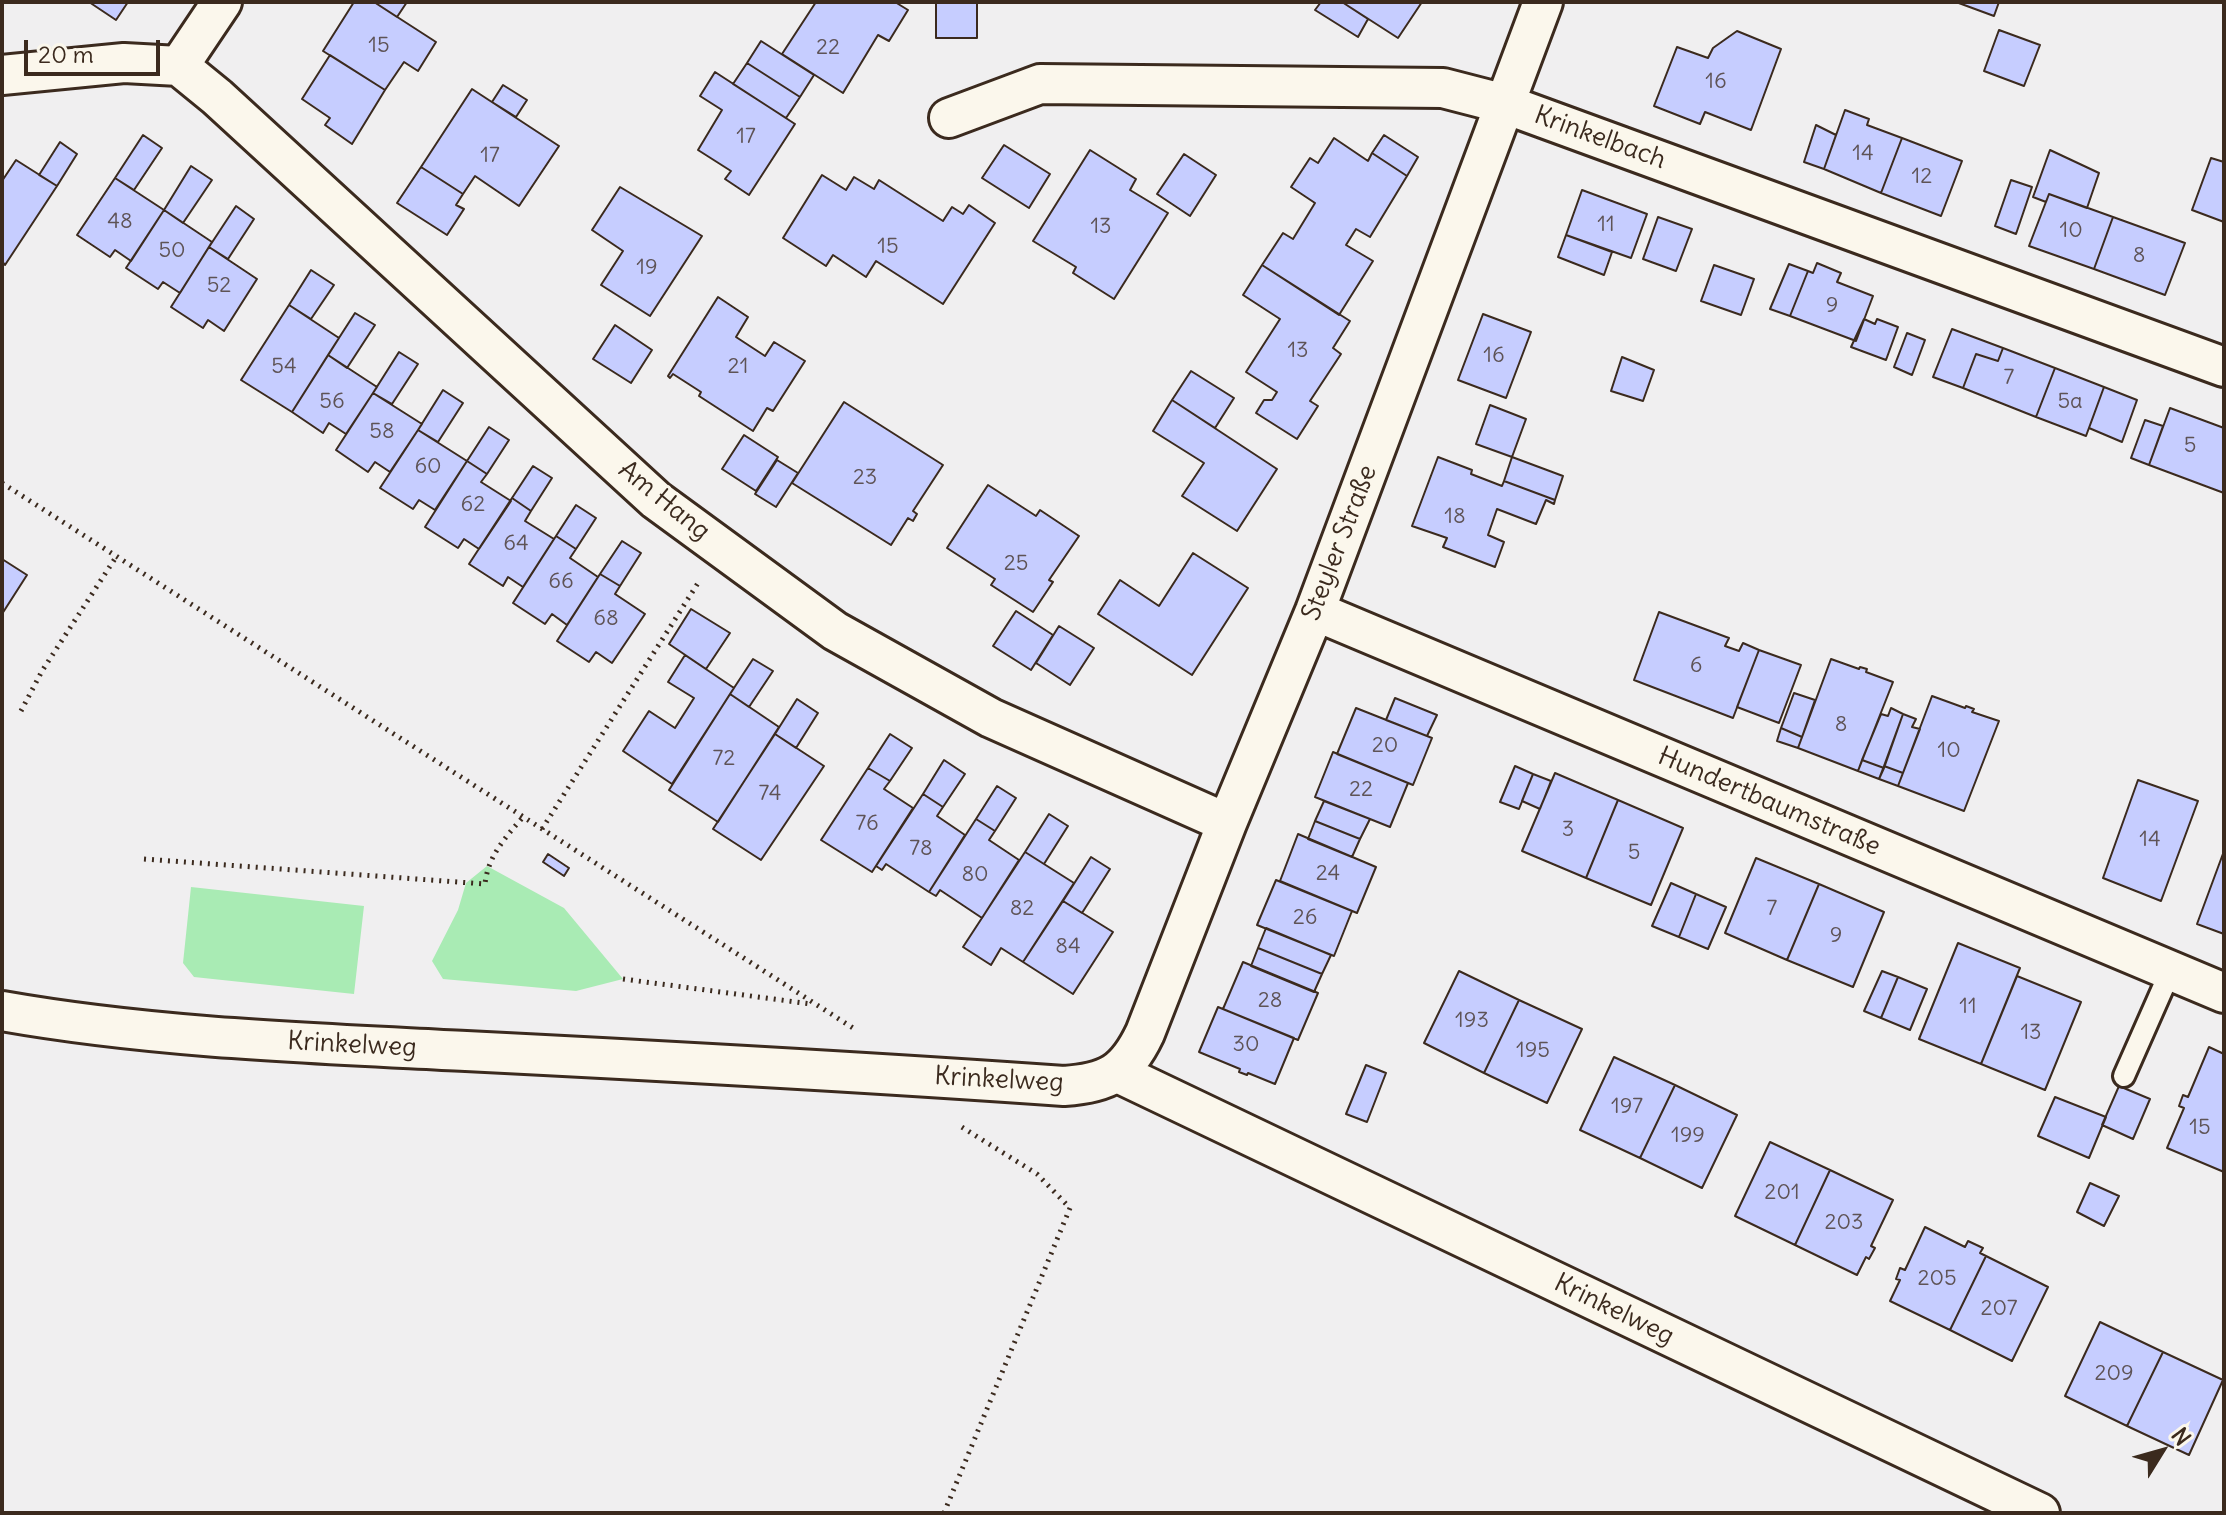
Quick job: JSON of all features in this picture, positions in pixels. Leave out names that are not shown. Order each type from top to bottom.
[{"type":"street","points":[[2,75],[124,63],[179,66],[222,2]]},
{"type":"street","name":"Steyler Straße","points":[[1116,1072],[1133,1057],[1145,1033],[1227,823],[1315,611],[1543,2]]},
{"type":"street","name":"Am Hang","points":[[179,66],[217,97],[656,500],[835,631],[991,718],[1227,823]]},
{"type":"street","name":"Krinkelbach","points":[[949,118],[1040,84],[1443,88],[1505,104],[2224,367]]},
{"type":"street","name":"Hundertbaumstraße","points":[[1315,611],[2224,993]]},
{"type":"street","name":"Krinkelweg","points":[[2,1011],[55,1021],[256,1040],[876,1072],[1064,1086],[1091,1084],[1116,1072],[2040,1513]]},
{"type":"lane","points":[[2124,1076],[2170,972]]},
{"type":"path","points":[[2,483],[877,1042],[876,1072]]},
{"type":"path","points":[[542,829],[721,547]]},
{"type":"path","points":[[21,711],[42,671],[116,557]]},
{"type":"path","points":[[144,859],[485,884],[487,866],[497,848],[523,817]]},
{"type":"path","points":[[623,979],[816,1005]]},
{"type":"path","points":[[944,1513],[1070,1208],[1037,1174],[956,1123]]},
{"type":"green space","points":[[487,866],[564,908],[623,979],[576,991],[443,979],[432,961],[458,910],[466,883]]},
{"type":"green space","points":[[191,887],[364,906],[354,994],[194,977],[183,963]]},
{"type":"building","points":[[89,2],[128,2],[116,20]]},
{"type":"building","points":[[354,2],[374,2],[436,42],[418,71],[404,62],[385,90],[323,51]]},
{"type":"building","points":[[374,2],[407,2],[397,17]]},
{"type":"building","points":[[816,2],[895,2],[908,10],[889,41],[878,35],[843,93],[782,54]]},
{"type":"building","points":[[936,2],[977,2],[977,38],[936,38]]},
{"type":"building","points":[[1321,2],[1342,2],[1368,19],[1358,37],[1315,10]]},
{"type":"building","points":[[1342,2],[1422,2],[1398,38]]},
{"type":"building","points":[[1956,2],[1999,2],[1994,16]]},
{"type":"building","points":[[1999,30],[2040,45],[2024,86],[1984,71]]},
{"type":"building","points":[[1737,31],[1781,49],[1751,130],[1705,112],[1700,124],[1654,106],[1677,47],[1708,58],[1713,48]]},
{"type":"building","points":[[761,41],[814,75],[800,97],[747,63]]},
{"type":"building","points":[[330,55],[385,90],[352,144],[325,125],[330,118],[302,99]]},
{"type":"building","points":[[747,63],[800,97],[786,118],[733,84]]},
{"type":"building","points":[[715,72],[795,124],[749,195],[725,179],[731,171],[698,150],[722,110],[700,96]]},
{"type":"building","points":[[503,85],[527,100],[516,117],[492,102]]},
{"type":"building","points":[[472,89],[559,146],[519,206],[475,176],[463,194],[421,167]]},
{"type":"building","points":[[1845,110],[1869,119],[1867,125],[1902,138],[1881,193],[1824,169]]},
{"type":"building","points":[[1816,125],[1836,135],[1824,169],[1804,162]]},
{"type":"building","points":[[143,135],[162,148],[134,190],[115,178]]},
{"type":"building","points":[[1384,135],[1418,157],[1407,176],[1372,153]]},
{"type":"building","points":[[1334,138],[1368,161],[1372,153],[1407,176],[1370,237],[1356,229],[1346,245],[1373,261],[1339,315],[1262,265],[1283,233],[1293,239],[1315,203],[1291,187],[1310,158],[1318,163]]},
{"type":"building","points":[[1902,138],[1962,161],[1941,216],[1881,193]]},
{"type":"building","points":[[60,142],[77,154],[57,186],[39,175]]},
{"type":"building","points":[[1004,145],[1050,174],[1029,208],[982,178]]},
{"type":"building","points":[[1090,150],[1136,179],[1130,190],[1168,213],[1114,299],[1073,273],[1076,267],[1033,241]]},
{"type":"building","points":[[2050,150],[2099,173],[2087,208],[2049,194],[2046,202],[2033,197]]},
{"type":"building","points":[[1184,154],[1216,175],[1190,216],[1157,194]]},
{"type":"building","points":[[2211,158],[2224,162],[2224,222],[2192,210]]},
{"type":"building","points":[[16,160],[57,186],[5,265],[2,261],[2,181]]},
{"type":"building","points":[[191,166],[212,180],[183,223],[164,210]]},
{"type":"building","points":[[421,167],[463,194],[456,205],[464,209],[447,235],[397,203]]},
{"type":"building","points":[[822,175],[846,190],[854,177],[874,189],[879,180],[943,221],[952,207],[963,214],[969,205],[995,223],[943,304],[876,261],[866,277],[833,255],[826,266],[783,238]]},
{"type":"building","points":[[115,178],[164,210],[131,261],[115,250],[110,257],[77,235]]},
{"type":"building","points":[[2011,180],[2032,187],[2016,234],[1995,226]]},
{"type":"building","points":[[620,187],[702,236],[650,316],[601,285],[623,251],[592,230]]},
{"type":"building","points":[[1582,190],[1647,214],[1631,258],[1566,235]]},
{"type":"building","points":[[2049,194],[2113,217],[2094,269],[2029,246]]},
{"type":"building","points":[[236,206],[254,219],[228,259],[209,247]]},
{"type":"building","points":[[164,210],[212,242],[180,293],[163,282],[158,289],[126,268]]},
{"type":"building","points":[[1658,217],[1692,229],[1676,271],[1643,259]]},
{"type":"building","points":[[2113,217],[2185,243],[2165,295],[2094,269]]},
{"type":"building","points":[[1566,235],[1612,252],[1604,275],[1558,257]]},
{"type":"building","points":[[209,247],[257,279],[224,331],[208,320],[203,328],[171,307]]},
{"type":"building","points":[[1817,263],[1841,273],[1837,282],[1873,296],[1856,341],[1790,316],[1808,271],[1813,273]]},
{"type":"building","points":[[1789,264],[1808,271],[1790,316],[1770,309]]},
{"type":"building","points":[[1262,265],[1350,321],[1333,348],[1341,354],[1310,401],[1318,406],[1297,439],[1256,413],[1264,400],[1272,400],[1277,392],[1246,372],[1280,319],[1243,295]]},
{"type":"building","points":[[1714,265],[1754,279],[1741,315],[1701,301]]},
{"type":"building","points":[[311,270],[334,285],[311,319],[289,305]]},
{"type":"building","points":[[718,297],[748,317],[736,337],[765,356],[774,342],[805,361],[773,411],[767,408],[753,431],[699,396],[701,392],[673,374],[670,378],[668,376]]},
{"type":"building","points":[[289,305],[339,338],[292,412],[241,380]]},
{"type":"building","points":[[355,313],[375,325],[347,368],[328,355]]},
{"type":"building","points":[[1483,314],[1531,332],[1506,398],[1458,380]]},
{"type":"building","points":[[1864,319],[1875,324],[1877,319],[1898,327],[1886,360],[1851,347]]},
{"type":"building","points":[[615,325],[652,350],[631,383],[593,359]]},
{"type":"building","points":[[1952,329],[2003,348],[1998,361],[1976,354],[1963,388],[1933,377]]},
{"type":"building","points":[[1907,333],[1925,340],[1912,375],[1894,367]]},
{"type":"building","points":[[2003,348],[2055,368],[2036,417],[1963,388],[1976,354],[1998,361]]},
{"type":"building","points":[[399,352],[418,364],[392,404],[373,393]]},
{"type":"building","points":[[328,355],[377,387],[346,434],[329,423],[323,433],[292,412]]},
{"type":"building","points":[[1622,357],[1654,370],[1643,401],[1611,391]]},
{"type":"building","points":[[2055,368],[2104,387],[2086,436],[2036,417]]},
{"type":"building","points":[[1191,371],[1234,398],[1215,428],[1172,400]]},
{"type":"building","points":[[2104,387],[2137,400],[2122,442],[2089,428]]},
{"type":"building","points":[[443,390],[463,403],[438,442],[418,430]]},
{"type":"building","points":[[373,393],[422,424],[390,472],[375,462],[368,472],[336,450]]},
{"type":"building","points":[[1172,400],[1277,469],[1237,531],[1182,496],[1204,463],[1153,431]]},
{"type":"building","points":[[844,402],[943,465],[913,511],[917,514],[913,521],[908,518],[891,545],[792,483]]},
{"type":"building","points":[[1490,405],[1526,419],[1512,457],[1476,444]]},
{"type":"building","points":[[2170,408],[2224,428],[2224,493],[2149,465]]},
{"type":"building","points":[[2145,420],[2163,426],[2149,465],[2131,458]]},
{"type":"building","points":[[489,427],[509,440],[487,474],[467,461]]},
{"type":"building","points":[[418,430],[467,461],[435,510],[419,500],[413,509],[380,488]]},
{"type":"building","points":[[744,435],[778,457],[756,491],[722,469]]},
{"type":"building","points":[[1438,457],[1502,486],[1504,481],[1555,500],[1554,504],[1546,500],[1536,524],[1497,509],[1488,535],[1504,542],[1495,567],[1443,547],[1447,538],[1412,526]]},
{"type":"building","points":[[1512,457],[1563,476],[1555,500],[1504,481]]},
{"type":"building","points":[[777,460],[798,473],[776,507],[755,494]]},
{"type":"building","points":[[467,461],[487,474],[481,482],[511,501],[479,549],[464,539],[458,548],[425,527]]},
{"type":"building","points":[[533,466],[552,478],[531,511],[512,498]]},
{"type":"building","points":[[988,485],[1036,516],[1040,510],[1079,536],[1049,580],[1053,582],[1033,612],[991,585],[995,579],[947,548]]},
{"type":"building","points":[[512,498],[531,511],[525,521],[554,539],[523,587],[508,577],[503,586],[469,564]]},
{"type":"building","points":[[576,505],[596,518],[576,549],[556,536]]},
{"type":"building","points":[[556,536],[576,549],[570,558],[598,577],[567,625],[552,614],[545,624],[513,603]]},
{"type":"building","points":[[622,541],[641,553],[620,586],[600,574]]},
{"type":"building","points":[[1193,553],[1248,588],[1192,675],[1098,614],[1120,580],[1159,606]]},
{"type":"building","points":[[2,559],[27,575],[2,614]]},
{"type":"building","points":[[600,574],[620,586],[615,594],[645,614],[612,663],[596,652],[589,662],[557,641]]},
{"type":"building","points":[[691,609],[730,633],[706,669],[669,644]]},
{"type":"building","points":[[1016,611],[1053,635],[1031,670],[993,646]]},
{"type":"building","points":[[1659,612],[1729,638],[1725,646],[1739,651],[1743,643],[1759,650],[1733,718],[1634,680]]},
{"type":"building","points":[[1059,626],[1094,648],[1070,685],[1036,663]]},
{"type":"building","points":[[1759,650],[1801,665],[1779,723],[1737,707]]},
{"type":"building","points":[[685,655],[734,688],[672,784],[623,751],[649,711],[675,728],[694,698],[668,682]]},
{"type":"building","points":[[753,659],[773,671],[749,707],[730,694]]},
{"type":"building","points":[[1831,659],[1867,669],[1866,672],[1893,682],[1858,771],[1798,748]]},
{"type":"building","points":[[1794,693],[1815,700],[1802,737],[1781,728]]},
{"type":"building","points":[[730,694],[779,727],[718,822],[669,790]]},
{"type":"building","points":[[1932,696],[1966,706],[1974,709],[1972,712],[1999,721],[1964,811],[1898,786]]},
{"type":"building","points":[[1395,698],[1437,715],[1427,736],[1386,720]]},
{"type":"building","points":[[797,699],[818,713],[796,748],[775,734]]},
{"type":"building","points":[[1356,708],[1432,738],[1413,785],[1337,754]]},
{"type":"building","points":[[1891,708],[1903,714],[1884,768],[1862,760],[1881,714],[1888,716]]},
{"type":"building","points":[[1903,714],[1916,719],[1912,727],[1920,729],[1903,773],[1884,766]]},
{"type":"building","points":[[1781,728],[1802,737],[1798,748],[1777,741]]},
{"type":"building","points":[[775,734],[824,766],[761,860],[713,829]]},
{"type":"building","points":[[890,734],[912,748],[890,781],[868,768]]},
{"type":"building","points":[[1333,752],[1408,783],[1390,827],[1315,797]]},
{"type":"building","points":[[944,760],[965,774],[943,807],[923,794]]},
{"type":"building","points":[[1862,760],[1884,768],[1879,779],[1858,771]]},
{"type":"building","points":[[1515,766],[1533,774],[1519,809],[1500,802]]},
{"type":"building","points":[[1884,766],[1903,773],[1898,786],[1879,779]]},
{"type":"building","points":[[868,768],[890,781],[884,789],[913,808],[872,872],[821,840]]},
{"type":"building","points":[[1555,773],[1618,800],[1586,878],[1522,851]]},
{"type":"building","points":[[1533,774],[1551,781],[1540,809],[1522,801]]},
{"type":"building","points":[[2138,780],[2198,801],[2161,901],[2103,878]]},
{"type":"building","points":[[997,786],[1016,798],[995,831],[976,819]]},
{"type":"building","points":[[923,794],[943,807],[937,816],[965,835],[929,892],[886,864],[882,870],[876,866]]},
{"type":"building","points":[[1618,800],[1683,828],[1651,905],[1586,878]]},
{"type":"building","points":[[1324,801],[1370,819],[1360,839],[1315,821]]},
{"type":"building","points":[[1049,814],[1068,826],[1044,864],[1025,852]]},
{"type":"building","points":[[976,819],[995,831],[989,840],[1019,860],[982,918],[940,890],[936,896],[929,892]]},
{"type":"building","points":[[1315,821],[1360,839],[1352,857],[1308,839]]},
{"type":"building","points":[[1298,834],[1376,867],[1357,913],[1280,881]]},
{"type":"building","points":[[2224,851],[2224,934],[2197,924]]},
{"type":"building","points":[[1025,852],[1074,883],[1023,962],[1001,948],[991,965],[963,947]]},
{"type":"building","points":[[548,854],[569,868],[564,876],[543,862]]},
{"type":"building","points":[[1091,857],[1110,869],[1082,913],[1063,901]]},
{"type":"building","points":[[1756,858],[1819,884],[1787,960],[1725,933]]},
{"type":"building","points":[[1276,880],[1352,911],[1334,956],[1257,925]]},
{"type":"building","points":[[1671,883],[1696,894],[1679,937],[1652,926]]},
{"type":"building","points":[[1819,884],[1884,912],[1853,987],[1787,960]]},
{"type":"building","points":[[1696,894],[1726,907],[1708,949],[1679,937]]},
{"type":"building","points":[[1063,901],[1113,932],[1073,994],[1023,962]]},
{"type":"building","points":[[1266,928],[1331,955],[1322,974],[1258,948]]},
{"type":"building","points":[[1958,943],[2020,968],[1981,1064],[1919,1039]]},
{"type":"building","points":[[1258,948],[1322,974],[1314,992],[1251,966]]},
{"type":"building","points":[[1243,962],[1318,993],[1298,1040],[1223,1009]]},
{"type":"building","points":[[1459,971],[1519,1000],[1484,1073],[1424,1043]]},
{"type":"building","points":[[1882,971],[1898,977],[1881,1018],[1864,1011]]},
{"type":"building","points":[[2017,976],[2081,1002],[2045,1090],[1981,1064]]},
{"type":"building","points":[[1898,977],[1927,989],[1910,1030],[1881,1018]]},
{"type":"building","points":[[1519,1000],[1582,1029],[1547,1103],[1484,1073]]},
{"type":"building","points":[[1218,1007],[1294,1038],[1275,1084],[1239,1072],[1240,1069],[1199,1052]]},
{"type":"building","points":[[2209,1047],[2224,1054],[2224,1172],[2167,1148],[2184,1108],[2179,1106],[2183,1095],[2188,1097]]},
{"type":"building","points":[[1614,1057],[1675,1085],[1640,1158],[1580,1130]]},
{"type":"building","points":[[1366,1065],[1386,1073],[1367,1122],[1346,1114]]},
{"type":"building","points":[[1675,1085],[1737,1115],[1702,1188],[1640,1158]]},
{"type":"building","points":[[2119,1086],[2150,1099],[2133,1139],[2102,1125]]},
{"type":"building","points":[[2055,1097],[2106,1117],[2089,1158],[2038,1136]]},
{"type":"building","points":[[1770,1142],[1830,1170],[1795,1245],[1735,1216]]},
{"type":"building","points":[[1830,1170],[1893,1200],[1871,1246],[1875,1248],[1869,1259],[1866,1257],[1857,1275],[1795,1245]]},
{"type":"building","points":[[2090,1183],[2119,1196],[2104,1226],[2077,1212]]},
{"type":"building","points":[[1925,1227],[1965,1247],[1968,1241],[1983,1248],[1980,1253],[1986,1256],[1950,1330],[1890,1301],[1900,1280],[1896,1279],[1900,1268],[1905,1270]]},
{"type":"building","points":[[1986,1256],[2048,1287],[2012,1361],[1950,1330]]},
{"type":"building","points":[[2100,1322],[2163,1352],[2127,1426],[2065,1396]]},
{"type":"building","points":[[2163,1352],[2223,1380],[2189,1455],[2127,1426]]}]
